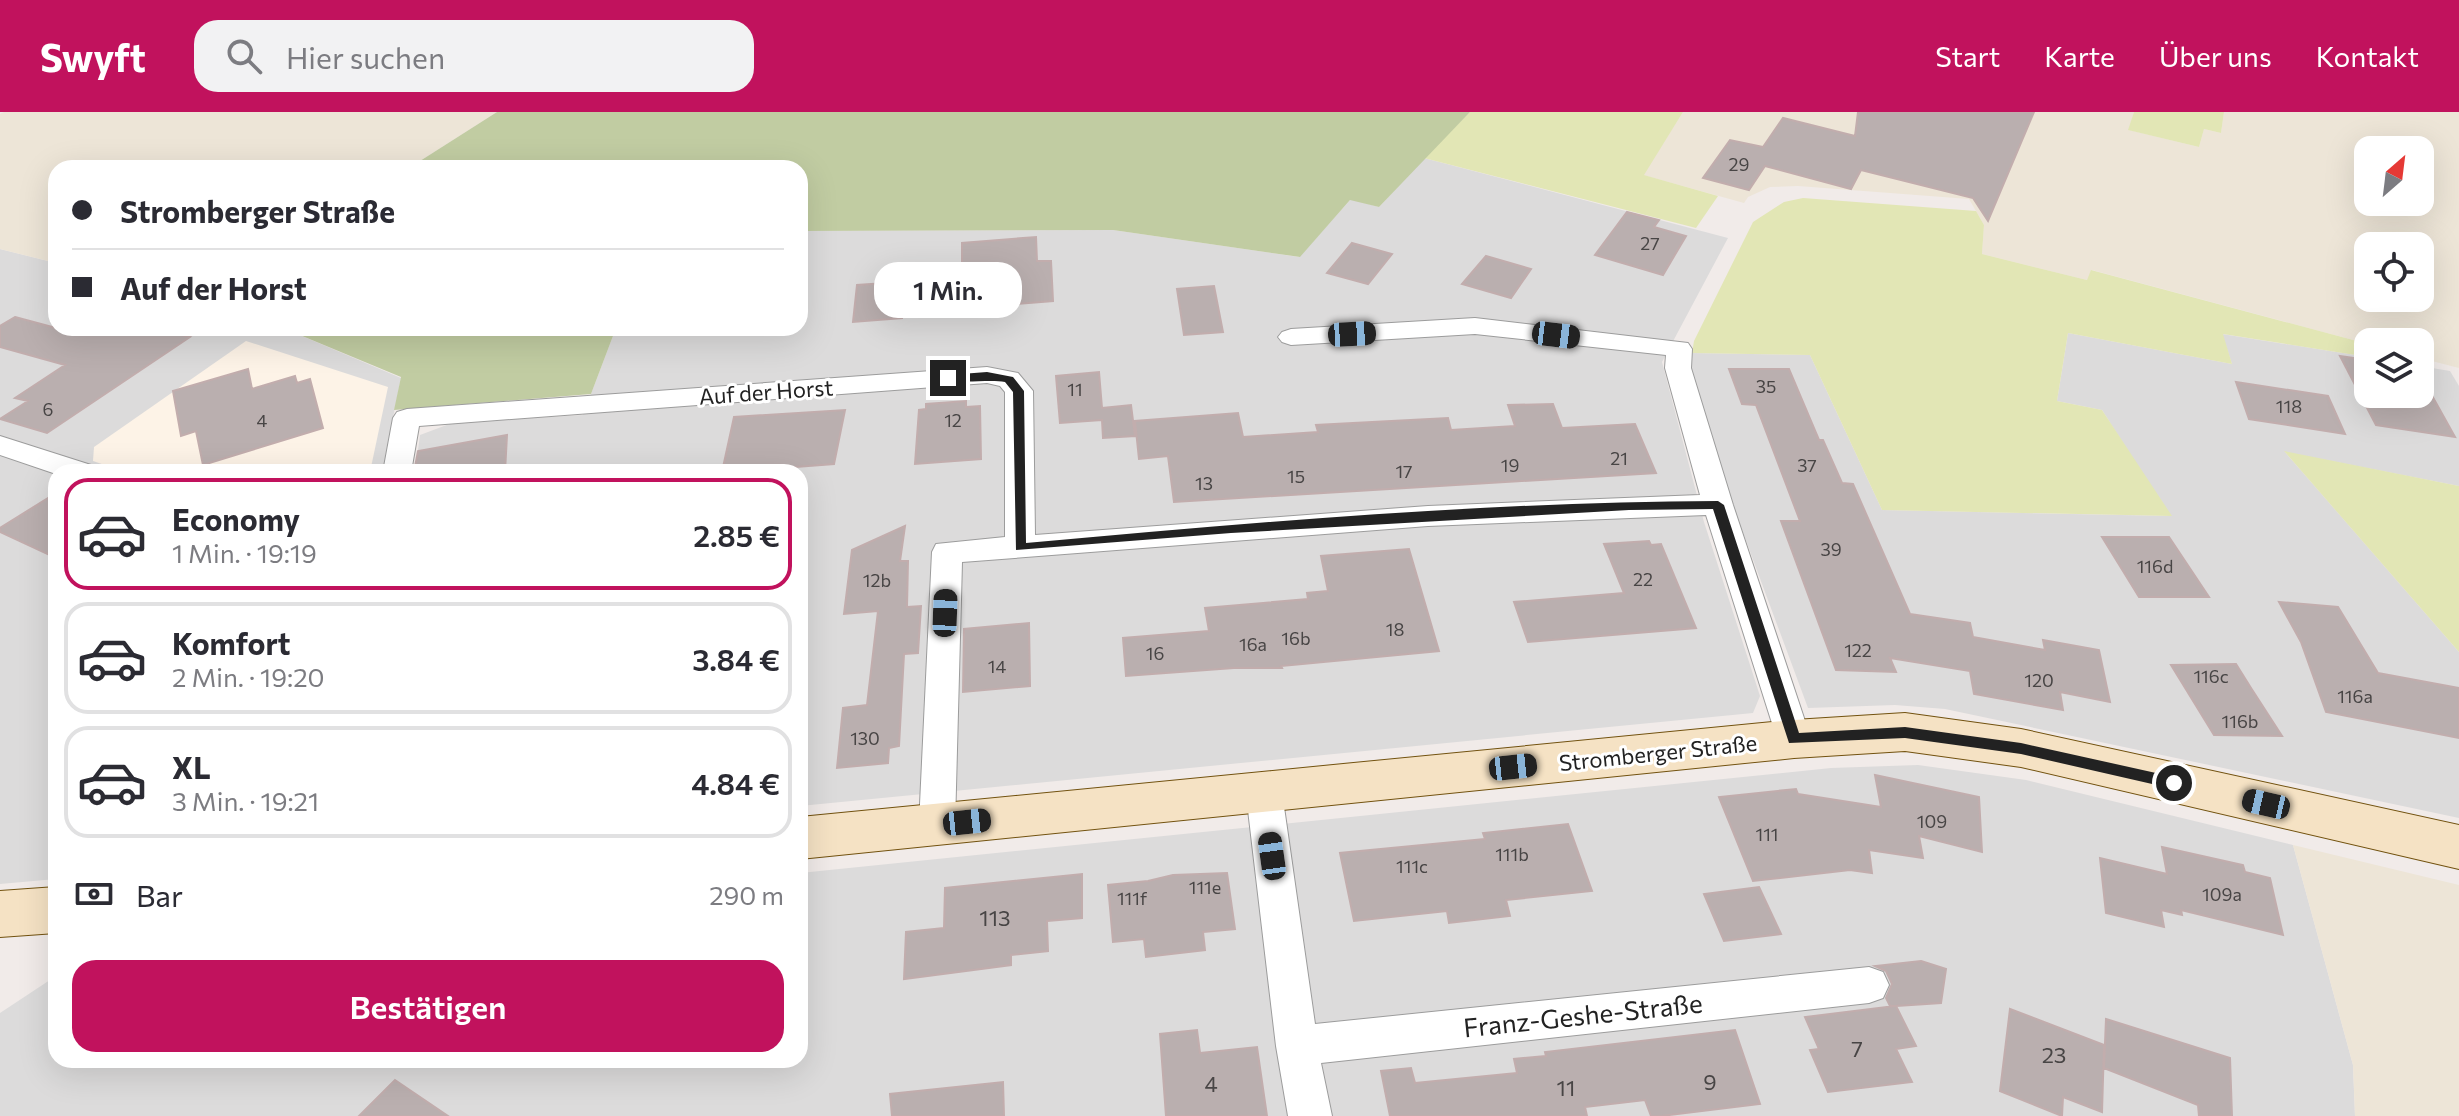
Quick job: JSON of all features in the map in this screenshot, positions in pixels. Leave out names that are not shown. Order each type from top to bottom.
[{"type":"main road","name":"Stromberger Straße","points":[[808,837],[1794,739],[1905,732],[2021,748],[2459,847]]},
{"type":"main road","points":[[0,914],[48,911]]},
{"type":"street","points":[[1291,337],[1475,326],[1679,349],[1678,368],[1718,505],[1794,739]]},
{"type":"street","name":"Auf der Horst","points":[[398,464],[407,418],[987,375],[1009,379],[1019,391],[1020,547]]},
{"type":"street","points":[[0,445],[57,464]]},
{"type":"street","points":[[937,825],[947,552],[1247,528],[1629,506],[1718,505]]},
{"type":"street","points":[[1264,793],[1297,1046],[1310,1116]]},
{"type":"street","name":"Franz-Geshe-Straße","points":[[1297,1046],[1869,985]]},
{"type":"shaded area","points":[[497,112],[422,160],[48,160],[48,261],[0,249],[0,114]]},
{"type":"shaded area","points":[[1683,112],[2134,112],[2129,130],[2199,147],[2204,129],[2221,133],[2224,112],[2459,112],[2459,368],[2434,362],[2434,328],[2354,328],[2354,340],[2092,270],[2087,280],[1982,254],[1984,225],[1969,199],[1798,186],[1770,187],[1748,197],[1744,203],[1643,175]]},
{"type":"shaded area","points":[[1424,158],[1728,238],[1662,362],[1704,522],[1760,696],[1753,713],[808,805],[808,464],[416,464],[420,435],[452,423],[583,415],[613,336],[808,336],[808,231],[1113,230],[1299,257],[1351,199],[1379,207]]},
{"type":"shaded area","points":[[0,249],[48,261],[48,336],[302,336],[401,378],[384,464],[48,464],[48,880],[0,884]]},
{"type":"shaded area","points":[[2068,333],[2232,364],[2222,334],[2354,355],[2354,408],[2434,408],[2434,368],[2450,371],[2459,386],[2459,486],[2285,452],[2459,652],[2459,818],[1945,709],[1895,705],[1808,708],[1735,511],[1692,374],[1692,353],[1810,355],[1882,510],[2170,516],[2102,410],[2057,401]]},
{"type":"shaded area","points":[[246,341],[388,387],[372,464],[102,464],[93,461],[94,447]]},
{"type":"shaded area","points":[[1918,765],[2026,780],[2293,845],[2353,1065],[2355,1116],[0,1116],[0,1013],[48,981],[48,1068],[808,1068],[808,872],[1831,768]]},
{"type":"shaded area","points":[[2293,845],[2459,885],[2459,1116],[2355,1116],[2353,1065]]},
{"type":"green space","points":[[497,112],[1470,112],[1379,207],[1350,200],[1300,257],[1113,230],[808,231],[808,160],[422,160]]},
{"type":"green space","points":[[1470,112],[1683,112],[1644,175],[1718,196],[1696,228],[1424,158]]},
{"type":"green space","points":[[2134,112],[2224,112],[2221,133],[2204,129],[2199,147],[2128,130]]},
{"type":"green space","points":[[1803,198],[1976,211],[1984,225],[1982,254],[2087,280],[2091,270],[2354,340],[2354,355],[2223,334],[2232,364],[2068,333],[2057,401],[2102,410],[2172,516],[1882,510],[1810,355],[1692,353],[1694,341],[1753,222],[1784,202]]},
{"type":"green space","points":[[302,336],[613,336],[591,394],[394,410],[401,377]]},
{"type":"green space","points":[[2284,451],[2459,486],[2459,652]]},
{"type":"building","points":[[1858,112],[2034,112],[1988,221],[1973,198],[1861,170],[1851,189],[1765,166],[1749,190],[1703,178],[1730,140],[1763,147],[1783,118],[1855,136]]},
{"type":"building","points":[[1627,212],[1659,220],[1654,227],[1686,236],[1663,275],[1595,255]]},
{"type":"building","points":[[1036,237],[1037,261],[1051,261],[1053,301],[940,310],[942,265],[962,264],[962,243]]},
{"type":"building","points":[[1352,243],[1392,254],[1368,284],[1327,273]]},
{"type":"building","points":[[1486,256],[1531,269],[1511,298],[1462,284]]},
{"type":"building","points":[[900,282],[902,318],[853,322],[857,285]]},
{"type":"building","points":[[1214,286],[1223,332],[1184,335],[1177,289]]},
{"type":"building","points":[[15,317],[48,326],[48,336],[190,337],[47,433],[0,419],[28,401],[15,398],[65,365],[0,347],[0,326]]},
{"type":"building","points":[[2340,356],[2354,358],[2354,383]]},
{"type":"building","points":[[248,369],[252,389],[295,376],[297,383],[310,379],[323,428],[203,464],[196,431],[181,436],[173,391]]},
{"type":"building","points":[[1729,369],[1789,369],[1819,440],[1823,440],[1842,483],[1853,484],[1910,614],[1970,623],[1973,637],[2045,650],[2043,640],[2099,650],[2110,702],[2060,692],[2063,710],[1974,694],[1970,671],[1890,658],[1896,672],[1836,670],[1781,521],[1800,521],[1756,405],[1742,404]]},
{"type":"building","points":[[1099,372],[1102,408],[1131,405],[1135,436],[1103,438],[1102,420],[1060,423],[1056,376]]},
{"type":"building","points":[[2236,382],[2328,396],[2345,434],[2249,419]]},
{"type":"building","points":[[2434,399],[2455,437],[2376,425],[2367,408],[2434,408]]},
{"type":"building","points":[[966,401],[966,407],[980,406],[981,459],[915,464],[919,410],[926,409],[926,404]]},
{"type":"building","points":[[1553,404],[1562,428],[1635,424],[1656,473],[1174,502],[1168,456],[1139,459],[1135,421],[1238,413],[1243,437],[1318,432],[1316,425],[1448,418],[1451,430],[1515,426],[1508,405]]},
{"type":"building","points":[[845,410],[834,464],[808,466],[724,464],[734,417]]},
{"type":"building","points":[[507,435],[505,464],[416,464],[418,451]]},
{"type":"building","points":[[48,498],[48,554],[0,532],[0,528]]},
{"type":"building","points":[[905,526],[900,561],[908,561],[907,607],[921,606],[918,653],[904,654],[899,746],[889,748],[888,763],[837,768],[843,708],[867,705],[878,611],[844,614],[852,550]]},
{"type":"building","points":[[2102,537],[2169,537],[2209,597],[2139,597]]},
{"type":"building","points":[[1649,541],[1651,545],[1661,544],[1696,628],[1528,642],[1514,602],[1624,593],[1604,544]]},
{"type":"building","points":[[1409,549],[1439,651],[1282,668],[1234,668],[1126,676],[1123,638],[1209,631],[1205,608],[1308,599],[1307,593],[1328,591],[1321,556]]},
{"type":"building","points":[[2279,602],[2338,607],[2378,673],[2459,688],[2459,738],[2326,712],[2301,642]]},
{"type":"building","points":[[1029,623],[1030,686],[963,692],[964,629]]},
{"type":"building","points":[[2236,664],[2282,736],[2214,735],[2171,665]]},
{"type":"building","points":[[1875,775],[1979,797],[1982,852],[1919,836],[1923,858],[1869,850],[1872,873],[1850,870],[1753,881],[1719,797],[1796,789],[1798,794],[1881,807]]},
{"type":"building","points":[[1568,824],[1592,891],[1506,900],[1510,916],[1449,923],[1447,911],[1354,921],[1340,853],[1485,839],[1483,833]]},
{"type":"building","points":[[2162,847],[2243,865],[2245,872],[2270,878],[2283,935],[2181,910],[2182,915],[2161,910],[2164,927],[2106,913],[2100,858],[2167,874]]},
{"type":"building","points":[[1227,873],[1235,929],[1203,932],[1205,950],[1146,957],[1144,939],[1113,942],[1108,885],[1173,875]]},
{"type":"building","points":[[1082,874],[1082,918],[1047,921],[1048,951],[1011,955],[1011,965],[904,979],[906,932],[944,928],[945,888]]},
{"type":"building","points":[[1759,887],[1781,934],[1724,941],[1704,894]]},
{"type":"building","points":[[1921,961],[1946,969],[1941,1003],[1896,1006],[1916,1046],[1896,1049],[1912,1082],[1828,1092],[1810,1050],[1819,1049],[1805,1017],[1895,1006],[1890,1006],[1886,998],[1892,984],[1886,971],[1875,966]]},
{"type":"building","points":[[2010,1009],[2104,1045],[2102,1112],[2063,1097],[2062,1116],[2000,1091]]},
{"type":"building","points":[[2106,1019],[2230,1058],[2232,1116],[2199,1116],[2198,1105],[2104,1068]]},
{"type":"building","points":[[1197,1030],[1200,1053],[1257,1047],[1267,1116],[1166,1116],[1160,1034]]},
{"type":"building","points":[[1735,1030],[1760,1104],[1661,1116],[1651,1116],[1645,1100],[1585,1107],[1587,1116],[1390,1116],[1381,1071],[1411,1068],[1415,1083],[1517,1073],[1514,1059],[1546,1056],[1545,1052]]},
{"type":"building","points":[[395,1080],[448,1116],[359,1116]]},
{"type":"building","points":[[1003,1082],[1004,1116],[892,1116],[890,1094]]},
{"type":"route","points":[[948,378],[987,375],[1009,379],[1019,391],[1020,547],[1231,529],[1629,506],[1718,505],[1794,739],[1905,732],[2021,748],[2174,783]]}]
